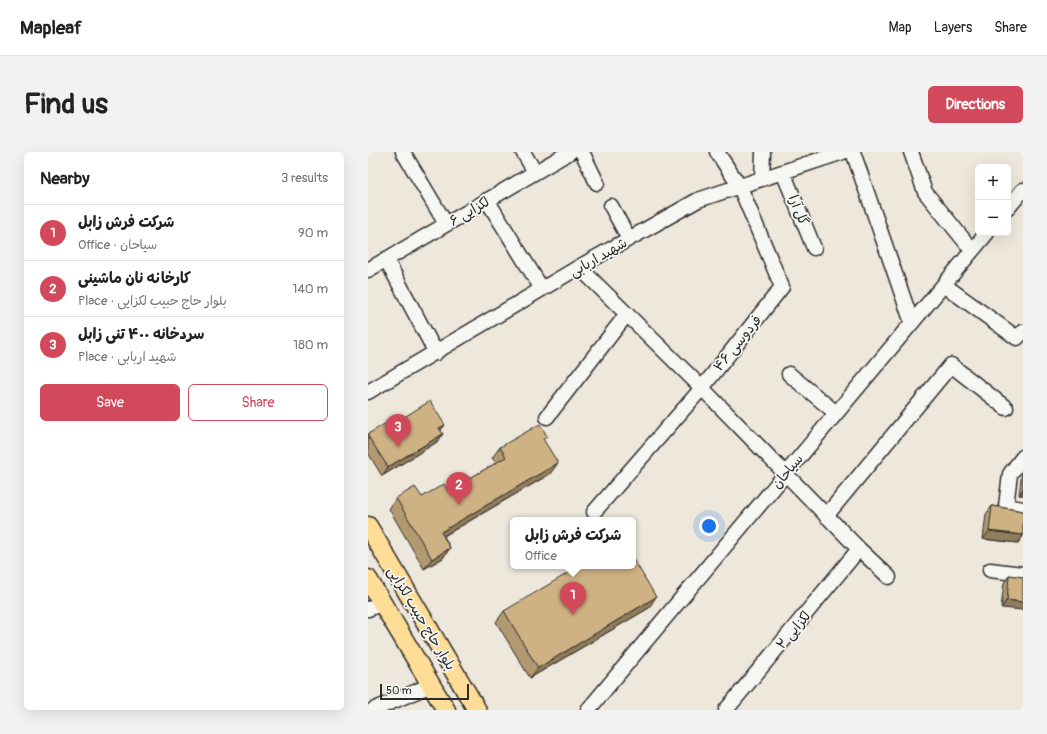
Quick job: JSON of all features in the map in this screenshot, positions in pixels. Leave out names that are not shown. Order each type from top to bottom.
[{"type":"main road","name":"بلوار حاج حبیب لکزايی","points":[[368,526],[477,710]]},
{"type":"main road","name":"بلوار حاج حبیب لکزايی","points":[[368,579],[375,606],[431,685],[446,710]]},
{"type":"street","points":[[403,152],[446,224]]},
{"type":"street","points":[[523,152],[535,172]]},
{"type":"street","name":"لکزایی ۶","points":[[368,270],[570,152]]},
{"type":"street","points":[[582,152],[597,183]]},
{"type":"street","name":"فردوسی ۴۶","points":[[594,512],[702,388],[782,287],[740,187],[717,152]]},
{"type":"street","points":[[762,179],[763,152]]},
{"type":"street","name":"شهید اربابی","points":[[368,392],[579,267],[698,200],[843,152]]},
{"type":"street","points":[[852,152],[912,323]]},
{"type":"street","points":[[911,152],[925,192],[972,250]]},
{"type":"street","name":"گل آرا","points":[[784,172],[814,248]]},
{"type":"street","points":[[1011,204],[1023,190]]},
{"type":"street","points":[[487,200],[542,290]]},
{"type":"street","points":[[611,206],[629,239]]},
{"type":"street","name":"سیاحان","points":[[588,710],[984,236]]},
{"type":"street","points":[[386,259],[436,353]]},
{"type":"street","points":[[579,267],[702,388],[826,516],[889,577]]},
{"type":"street","points":[[944,285],[1017,338],[1023,332]]},
{"type":"street","points":[[547,416],[627,314]]},
{"type":"street","points":[[826,516],[951,364],[1006,408]]},
{"type":"street","points":[[789,374],[836,413]]},
{"type":"street","points":[[1023,458],[1010,474],[1006,506],[1023,509]]},
{"type":"street","name":"لکزایی ۲","points":[[726,710],[859,549]]},
{"type":"street","points":[[990,570],[1023,574]]},
{"type":"street","points":[[373,710],[431,685]]},
{"type":"building","points":[[430,401],[445,425],[439,428],[443,434],[388,467],[368,434],[396,417],[398,421]]},
{"type":"building","points":[[540,424],[547,436],[543,439],[558,463],[441,532],[450,548],[432,559],[396,498],[415,487],[422,497],[444,484],[448,491],[506,457],[500,447]]},
{"type":"building","points":[[992,506],[1023,511],[1023,535],[989,531]]},
{"type":"building","points":[[636,563],[656,597],[538,668],[504,611],[575,569],[636,569]]},
{"type":"building","points":[[1009,575],[1023,577],[1023,602],[1007,600]]},
{"type":"place","name":"سردخانه ۴۰۰ تنی زابل","points":[[398,447]]},
{"type":"place","name":"کارخانه نان ماشینی","points":[[459,505]]},
{"type":"place","name":"شرکت فرش زابل","points":[[573,615]]}]
